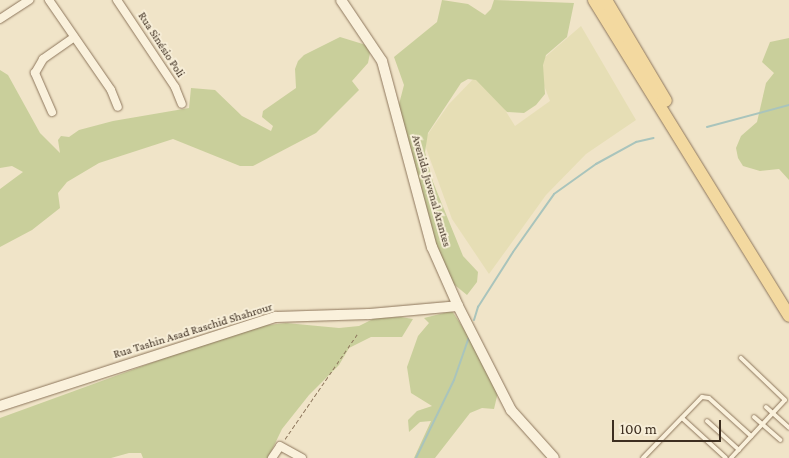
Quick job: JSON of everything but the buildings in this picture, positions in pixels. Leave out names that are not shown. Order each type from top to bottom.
[{"type":"main road","points":[[594,0],[789,316]]},
{"type":"main road","points":[[606,0],[789,301]]},
{"type":"street","points":[[0,19],[29,0]]},
{"type":"street","points":[[49,0],[111,90],[118,107]]},
{"type":"street","name":"Rua Sinésio Poli","points":[[117,0],[175,86],[182,104]]},
{"type":"street","name":"Avenida Juvenal Arantes","points":[[341,0],[382,61],[432,246],[458,306],[511,410],[554,458]]},
{"type":"street","points":[[52,112],[35,72],[43,59],[74,37]]},
{"type":"street","name":"Rua Tashin Asad Raschid Shahrour","points":[[0,406],[276,318],[369,314],[458,306]]},
{"type":"street","points":[[272,458],[280,446],[302,458]]},
{"type":"lane","points":[[731,458],[784,399],[741,358]]},
{"type":"lane","points":[[643,458],[702,397],[706,396],[751,436]]},
{"type":"lane","points":[[766,407],[789,428]]},
{"type":"lane","points":[[754,417],[780,440]]},
{"type":"lane","points":[[682,418],[726,458]]},
{"type":"lane","points":[[707,421],[739,450]]},
{"type":"path","points":[[280,446],[358,333]]},
{"type":"shaded area","points":[[581,26],[636,120],[586,154],[546,195],[489,274],[452,219],[426,148],[426,137],[449,104],[481,71],[515,126],[550,101],[536,65]]},
{"type":"green space","points":[[442,0],[468,4],[485,15],[491,9],[494,0],[574,3],[567,37],[546,55],[543,65],[545,94],[536,105],[524,113],[507,112],[476,80],[468,79],[461,83],[428,133],[425,152],[433,182],[463,256],[478,272],[477,282],[467,295],[445,277],[397,112],[404,85],[394,57],[437,22]]},
{"type":"green space","points":[[340,37],[366,45],[370,53],[368,63],[352,81],[359,90],[316,133],[253,166],[240,166],[173,139],[99,163],[67,182],[58,193],[60,208],[32,230],[0,247],[0,189],[23,172],[12,166],[0,168],[0,70],[8,75],[40,133],[60,153],[58,140],[61,136],[69,137],[79,130],[113,121],[189,108],[191,88],[215,90],[242,116],[271,131],[273,126],[262,117],[263,111],[296,88],[295,69],[298,61],[304,55]]},
{"type":"green space","points":[[789,38],[789,180],[779,169],[760,171],[743,166],[738,158],[736,148],[741,136],[757,122],[766,83],[774,73],[762,62],[770,42]]},
{"type":"green space","points":[[452,311],[474,344],[498,392],[494,409],[482,408],[470,413],[435,458],[414,458],[431,421],[420,422],[409,432],[408,420],[417,411],[432,406],[411,393],[407,367],[418,336],[429,323],[424,318]]},
{"type":"green space","points":[[401,317],[413,319],[402,337],[371,337],[349,348],[339,365],[309,395],[282,429],[268,458],[143,458],[141,453],[129,453],[111,458],[0,458],[0,418],[195,347],[259,326],[286,323],[339,328],[359,326],[375,318]]},
{"type":"waterway","points":[[707,127],[789,105]]},
{"type":"waterway","points":[[474,320],[478,307],[513,252],[554,194],[596,164],[636,142],[654,138]]},
{"type":"waterway","points":[[416,458],[454,380],[469,337]]}]
